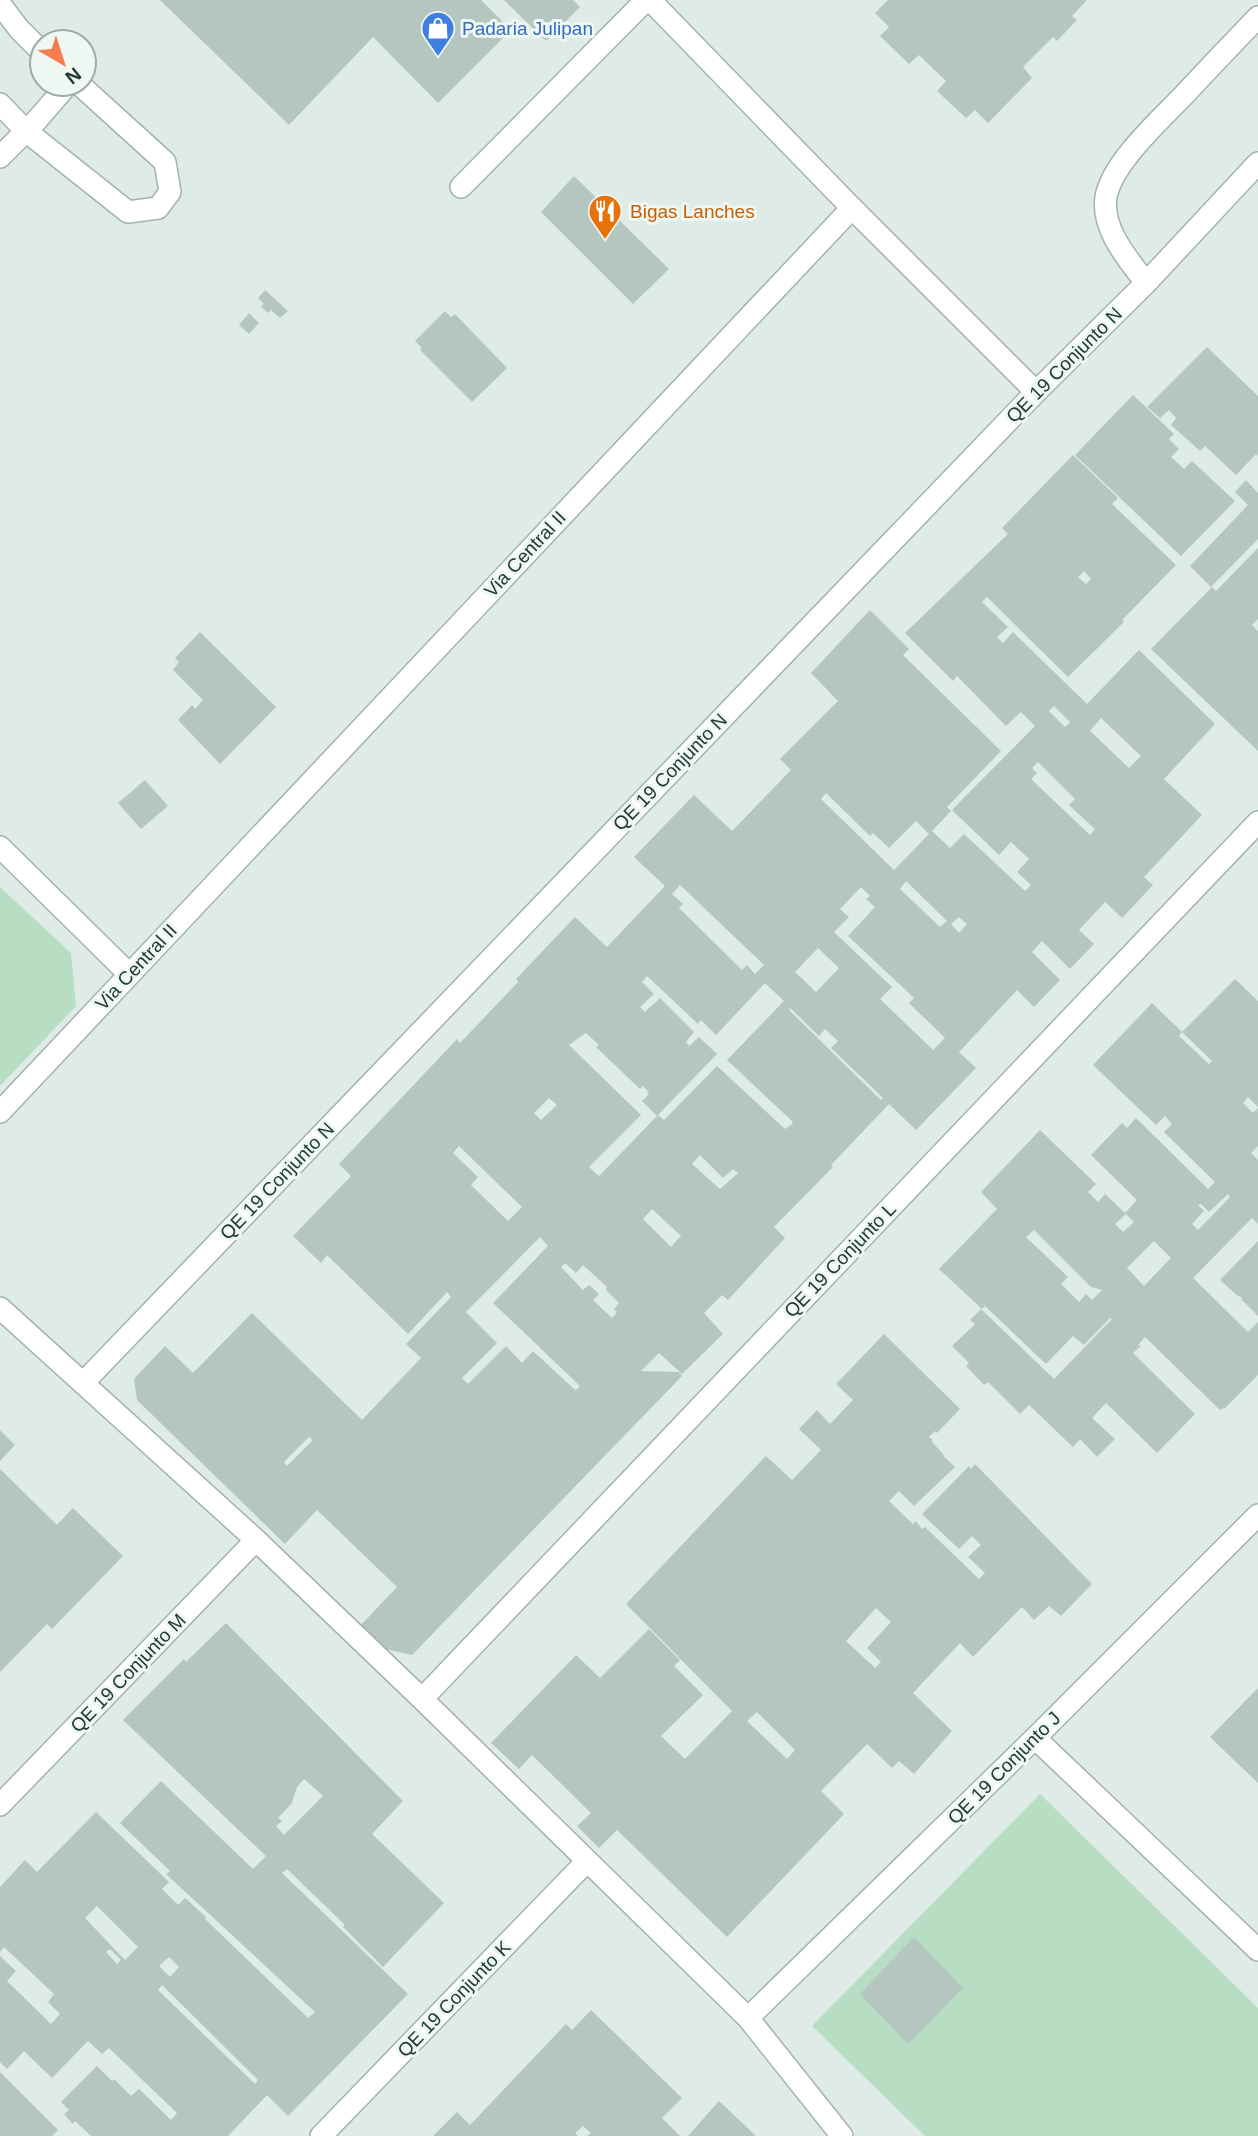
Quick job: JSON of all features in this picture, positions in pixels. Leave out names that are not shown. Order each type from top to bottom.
[{"type":"street","points":[[461,187],[648,0],[1036,392]]},
{"type":"street","points":[[0,4],[28,38]]},
{"type":"street","points":[[1146,283],[1122,251],[1108,222],[1106,198],[1115,174],[1144,138],[1258,17]]},
{"type":"street","points":[[0,157],[55,98]]},
{"type":"street","points":[[0,104],[26,131],[128,212],[158,208],[170,192],[165,162],[94,98]]},
{"type":"street","name":"QE 19 Conjunto N","points":[[83,1383],[1036,392],[1146,283],[1258,163]]},
{"type":"street","name":"Via Central II","points":[[0,1112],[852,208]]},
{"type":"street","name":"QE 19 Conjunto L","points":[[422,1699],[1258,821]]},
{"type":"street","points":[[0,847],[129,974]]},
{"type":"street","points":[[0,1308],[256,1540],[748,2018],[842,2136]]},
{"type":"street","name":"QE 19 Conjunto J","points":[[748,2018],[1035,1738],[1258,1515]]},
{"type":"street","name":"QE 19 Conjunto M","points":[[0,1805],[256,1540]]},
{"type":"street","points":[[1035,1738],[1258,1950]]},
{"type":"street","name":"QE 19 Conjunto K","points":[[321,2136],[587,1861]]},
{"type":"green space","points":[[0,887],[71,953],[76,1006],[0,1086]]},
{"type":"green space","points":[[1040,1794],[1258,2008],[1258,2136],[925,2136],[812,2026]]},
{"type":"building","points":[[160,0],[481,0],[511,30],[438,103],[373,37],[289,125]]},
{"type":"building","points":[[504,0],[573,0],[580,7],[546,41]]},
{"type":"building","points":[[888,0],[1087,0],[1072,16],[1077,20],[1057,41],[1053,37],[1023,67],[1032,78],[988,123],[975,110],[966,118],[937,91],[946,81],[919,55],[909,64],[880,36],[889,27],[875,13]]},
{"type":"building","name":"Bigas Lanches","points":[[574,176],[669,269],[633,304],[541,212]]},
{"type":"building","points":[[265,290],[288,311],[280,318],[271,310],[268,313],[261,306],[264,304],[258,298]]},
{"type":"building","points":[[445,311],[451,317],[455,314],[507,368],[472,402],[420,350],[422,348],[415,341]]},
{"type":"building","points":[[249,313],[259,323],[249,334],[239,325]]},
{"type":"building","points":[[1207,347],[1258,396],[1258,456],[1256,454],[1236,475],[1205,446],[1200,451],[1171,425],[1176,418],[1169,410],[1160,418],[1147,407]]},
{"type":"building","points":[[1133,395],[1174,434],[1169,439],[1179,449],[1171,457],[1184,469],[1192,461],[1235,501],[1181,556],[1075,455]]},
{"type":"building","points":[[1073,455],[1118,498],[1112,504],[1176,565],[1122,620],[1124,622],[1068,677],[987,597],[982,602],[1008,627],[997,637],[1003,643],[1013,632],[1087,704],[1139,650],[1215,724],[1164,779],[1202,815],[1144,877],[1153,885],[1122,918],[1105,902],[1079,930],[1094,944],[1070,969],[1042,941],[1032,952],[1060,980],[1034,1007],[1017,990],[959,1052],[976,1068],[916,1130],[889,1104],[831,1165],[833,1167],[774,1227],[785,1238],[728,1300],[722,1295],[704,1313],[723,1334],[682,1374],[659,1353],[641,1371],[679,1372],[682,1376],[412,1655],[386,1649],[361,1625],[397,1587],[317,1510],[285,1544],[137,1400],[134,1379],[165,1346],[193,1373],[252,1313],[362,1420],[421,1358],[406,1344],[451,1297],[447,1292],[408,1334],[327,1255],[321,1263],[293,1236],[351,1176],[339,1164],[457,1039],[460,1043],[575,917],[607,947],[665,886],[634,857],[694,795],[732,831],[791,770],[780,759],[838,701],[811,673],[870,610],[909,649],[903,655],[1001,751],[947,807],[951,811],[932,831],[950,848],[964,834],[1025,891],[1031,885],[1017,872],[1029,859],[1011,842],[999,855],[952,810],[1035,726],[1021,712],[1006,726],[957,676],[953,681],[905,633],[1008,534],[1002,528]],"holes":[[[1084,571],[1091,579],[1086,584],[1078,577]],[[1054,706],[1070,722],[1065,727],[1049,711]],[[1101,718],[1141,756],[1129,768],[1090,731]],[[1038,762],[1075,799],[1069,805],[1095,829],[1090,835],[1031,779],[1037,773],[1032,768]],[[826,793],[870,836],[873,833],[889,848],[916,821],[929,834],[894,870],[821,799]],[[906,881],[947,921],[940,927],[900,889]],[[680,885],[764,965],[755,974],[747,965],[742,970],[679,908],[683,904],[672,894]],[[861,887],[870,896],[866,899],[875,907],[848,936],[914,998],[909,1003],[945,1038],[933,1050],[880,999],[892,987],[834,932],[849,917],[840,909]],[[959,917],[967,924],[959,933],[951,924]],[[818,948],[839,968],[816,992],[795,972]],[[647,976],[698,1024],[701,1020],[716,1035],[765,983],[784,1001],[727,1060],[793,1122],[791,1125],[785,1129],[717,1066],[664,1120],[658,1115],[717,1054],[699,1037],[689,1046],[686,1042],[694,1032],[660,998],[645,1012],[640,1007],[654,994],[642,982]],[[790,1008],[819,1036],[825,1029],[838,1041],[831,1048],[883,1098],[881,1100],[789,1010]],[[586,1033],[599,1045],[596,1047],[640,1089],[643,1086],[648,1091],[649,1094],[642,1101],[657,1116],[599,1176],[589,1167],[641,1115],[569,1045]],[[549,1098],[557,1105],[541,1120],[534,1113]],[[459,1146],[522,1207],[508,1221],[471,1185],[478,1177],[453,1153]],[[700,1155],[723,1178],[733,1169],[738,1173],[720,1189],[692,1164]],[[652,1209],[681,1236],[671,1247],[643,1219]],[[540,1237],[548,1246],[493,1303],[580,1386],[574,1389],[533,1351],[522,1363],[506,1346],[468,1384],[462,1378],[497,1343],[466,1312]],[[565,1263],[576,1273],[583,1265],[607,1287],[606,1290],[619,1303],[612,1318],[593,1300],[599,1294],[589,1285],[583,1290],[561,1267]],[[309,1437],[313,1440],[287,1466],[284,1462]]]},
{"type":"building","points":[[1246,480],[1258,493],[1258,539],[1211,587],[1190,566],[1248,505],[1235,492]]},
{"type":"building","points":[[1258,548],[1258,619],[1252,625],[1258,631],[1258,751],[1151,649],[1212,587],[1216,591]]},
{"type":"building","points":[[200,632],[276,707],[220,764],[178,720],[192,705],[195,709],[203,700],[173,670],[179,662],[175,658]]},
{"type":"building","points":[[145,780],[168,806],[141,829],[118,803]]},
{"type":"building","points":[[1235,979],[1258,1001],[1258,1107],[1248,1097],[1243,1103],[1253,1113],[1258,1108],[1258,1146],[1251,1153],[1258,1160],[1258,1224],[1252,1218],[1193,1278],[1248,1332],[1258,1322],[1258,1375],[1220,1410],[1145,1337],[1138,1345],[1141,1346],[1133,1353],[1195,1414],[1157,1453],[1106,1403],[1092,1418],[1115,1439],[1097,1457],[1080,1439],[1073,1447],[1029,1405],[1020,1414],[988,1382],[984,1385],[966,1366],[969,1363],[952,1346],[975,1324],[970,1320],[981,1309],[1054,1379],[1112,1319],[1084,1345],[1073,1336],[1046,1364],[985,1306],[982,1309],[939,1269],[997,1209],[981,1192],[1040,1130],[1096,1184],[1088,1192],[1098,1202],[1105,1194],[1125,1213],[1137,1200],[1091,1155],[1122,1123],[1127,1128],[1136,1118],[1208,1189],[1215,1182],[1164,1132],[1172,1124],[1165,1116],[1156,1125],[1093,1065],[1152,1003],[1182,1032]],"holes":[[[1182,1032],[1212,1061],[1209,1064],[1179,1036]],[[1228,1194],[1230,1197],[1198,1230],[1192,1224],[1204,1211],[1198,1205],[1201,1204],[1209,1212]],[[1126,1214],[1134,1222],[1123,1232],[1115,1224]],[[1034,1230],[1091,1287],[1102,1290],[1092,1300],[1086,1294],[1079,1302],[1061,1284],[1068,1277],[1026,1237]],[[1154,1241],[1171,1258],[1144,1286],[1127,1268]]]},
{"type":"building","points":[[1258,1241],[1258,1316],[1241,1299],[1243,1298],[1220,1280]]},
{"type":"building","points":[[884,1334],[960,1409],[937,1433],[935,1431],[929,1437],[955,1467],[914,1506],[899,1491],[889,1501],[913,1524],[916,1521],[922,1529],[925,1527],[979,1579],[985,1573],[968,1557],[981,1545],[972,1536],[959,1549],[922,1514],[969,1466],[971,1469],[975,1464],[1092,1584],[1061,1616],[1049,1606],[1034,1620],[1022,1607],[973,1657],[960,1643],[913,1693],[952,1731],[914,1774],[899,1761],[892,1768],[867,1744],[821,1791],[844,1814],[727,1937],[617,1830],[599,1848],[577,1826],[591,1813],[532,1755],[519,1769],[491,1743],[576,1655],[600,1678],[649,1629],[680,1660],[674,1666],[703,1695],[661,1736],[685,1759],[732,1711],[626,1604],[766,1456],[792,1480],[821,1450],[799,1429],[817,1410],[830,1424],[853,1400],[836,1384]],"holes":[[[876,1608],[891,1622],[867,1648],[881,1662],[875,1668],[846,1641]],[[757,1712],[795,1750],[787,1759],[747,1721]]]},
{"type":"building","points":[[0,1430],[15,1445],[0,1461]]},
{"type":"building","points":[[0,1469],[57,1525],[73,1508],[123,1556],[52,1629],[47,1624],[0,1672]]},
{"type":"building","points":[[226,1623],[403,1801],[372,1834],[444,1903],[383,1967],[343,1927],[345,1925],[287,1869],[282,1873],[408,1994],[288,2116],[267,2095],[228,2136],[91,2136],[64,2114],[69,2110],[61,2102],[97,2066],[131,2096],[139,2089],[171,2120],[177,2113],[109,2048],[102,2054],[88,2041],[52,2078],[24,2051],[7,2069],[0,2062],[0,1956],[16,1971],[7,1981],[51,2024],[60,2014],[48,2002],[54,1994],[4,1947],[0,1952],[0,1887],[25,1860],[37,1872],[96,1812],[169,1882],[162,1889],[178,1905],[185,1898],[308,2018],[315,2012],[166,1874],[170,1871],[120,1823],[161,1781],[253,1869],[266,1856],[123,1720],[184,1659],[186,1662]],"holes":[[[304,1779],[323,1796],[284,1835],[276,1826],[282,1821],[278,1818],[292,1803],[297,1787]],[[97,1906],[138,1947],[125,1960],[85,1918]],[[110,1949],[121,1960],[117,1964],[106,1952]],[[169,1957],[179,1967],[170,1977],[159,1966]],[[162,1985],[258,2080],[255,2084],[158,1990]]]},
{"type":"building","points":[[1258,1688],[1258,1783],[1210,1737]]},
{"type":"building","points":[[914,1937],[963,1988],[908,2044],[860,1994]]},
{"type":"building","points":[[591,2010],[682,2098],[662,2118],[680,2136],[587,2136],[591,2133],[583,2126],[575,2133],[578,2136],[433,2136],[457,2112],[470,2125],[566,2024],[572,2030]]},
{"type":"building","points":[[0,2072],[58,2130],[52,2136],[0,2136]]},
{"type":"building","points":[[719,2101],[756,2136],[688,2136]]},
{"type":"place","name":"Padaria Julipan","points":[[438,58]]},
{"type":"place","name":"Bigas Lanches","points":[[605,241]]}]
